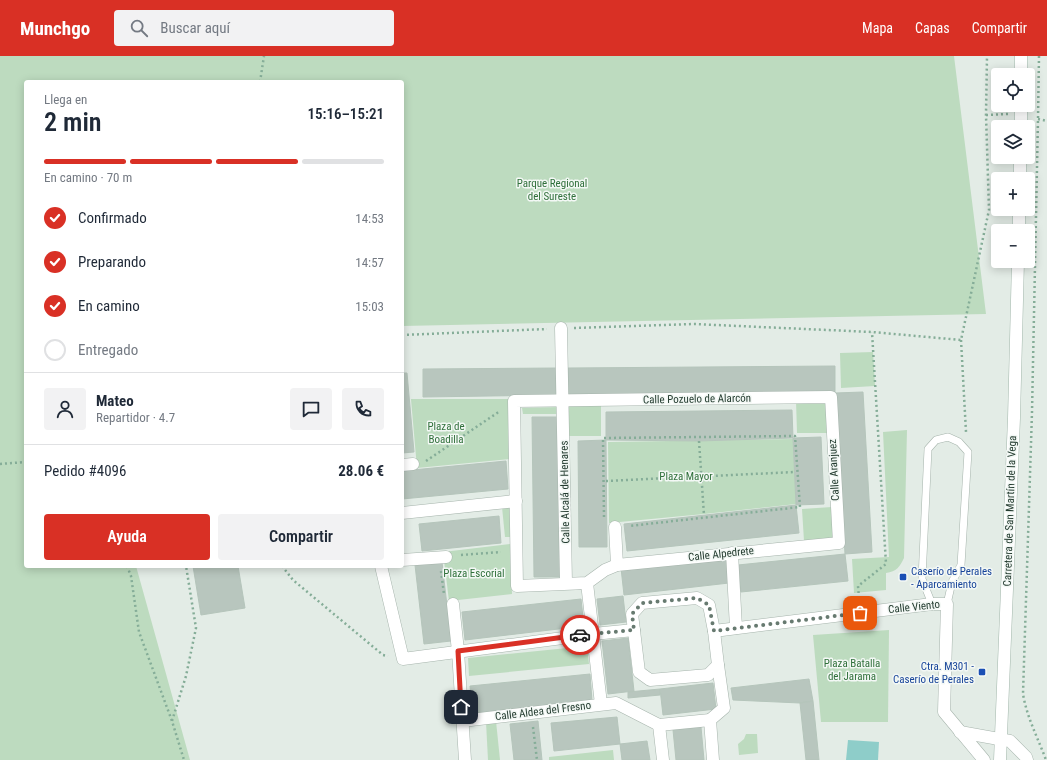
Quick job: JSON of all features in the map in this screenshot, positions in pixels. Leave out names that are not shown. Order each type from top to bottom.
[{"type":"street","points":[[1021,56],[1021,68]]},
{"type":"street","name":"Carretera de San Martín de la Vega","points":[[1000,760],[1014,418],[1018,268]]},
{"type":"street","name":"Calle Alcalá de Henares","points":[[561,328],[566,583]]},
{"type":"street","name":"Calle Pozuelo de Alarcón","points":[[514,401],[831,397]]},
{"type":"street","name":"Calle Aranjuez","points":[[831,397],[839,543]]},
{"type":"street","points":[[514,401],[517,586],[587,583],[600,704]]},
{"type":"street","points":[[404,513],[516,502]]},
{"type":"street","points":[[614,525],[616,565]]},
{"type":"street","name":"Calle Alpedrete","points":[[587,583],[605,570],[616,565],[839,543]]},
{"type":"street","points":[[732,553],[736,628]]},
{"type":"street","points":[[404,560],[446,557]]},
{"type":"street","points":[[381,568],[403,658],[634,630]]},
{"type":"street","points":[[663,760],[659,725],[710,720],[724,708],[714,631],[709,605],[697,598],[642,603],[632,614],[639,672],[650,680],[708,675],[718,665]]},
{"type":"street","points":[[453,604],[458,651],[465,760]]},
{"type":"street","name":"Calle Viento","points":[[714,631],[932,604],[947,604]]},
{"type":"street","points":[[947,604],[944,712],[984,760]]},
{"type":"street","name":"Calle Aldea del Fresno","points":[[462,721],[616,703],[659,725]]},
{"type":"street","points":[[710,720],[713,760]]},
{"type":"street","points":[[960,732],[1010,741],[1026,756],[1027,760]]},
{"type":"lane","points":[[932,604],[922,579],[928,449],[936,440],[948,437],[959,442],[968,452],[962,565],[952,582],[947,604]]},
{"type":"path","points":[[260,80],[264,56]]},
{"type":"path","points":[[968,452],[961,340],[989,210],[986,115],[987,56]]},
{"type":"path","points":[[1039,56],[1032,412],[1023,694],[1025,708],[1030,724],[1046,760]]},
{"type":"path","points":[[986,115],[1004,112]]},
{"type":"path","points":[[404,335],[694,324],[872,332],[961,340]]},
{"type":"path","points":[[860,613],[858,586],[886,564],[872,332]]},
{"type":"path","points":[[407,464],[424,463],[514,401]]},
{"type":"path","points":[[795,436],[800,507],[614,525],[603,438],[795,436]]},
{"type":"path","points":[[699,441],[704,515]]},
{"type":"path","points":[[0,464],[24,462]]},
{"type":"path","points":[[606,480],[795,472]]},
{"type":"path","points":[[446,557],[516,550]]},
{"type":"path","points":[[127,568],[131,576],[139,632],[172,721],[184,760]]},
{"type":"path","points":[[172,721],[186,676],[196,628],[186,568]]},
{"type":"path","points":[[284,568],[293,580],[383,655],[403,658]]},
{"type":"path","points":[[533,721],[537,760]]},
{"type":"green space","name":"Parque Regional del Sureste","points":[[0,56],[954,56],[986,314],[404,326],[404,80],[24,80],[24,568],[137,568],[190,760],[0,760]]},
{"type":"green space","points":[[873,352],[875,386],[841,388],[840,353]]},
{"type":"green space","name":"Plaza de Boadilla","points":[[411,399],[509,399],[510,459],[417,468]]},
{"type":"green space","points":[[827,399],[827,433],[797,433],[796,400]]},
{"type":"green space","points":[[569,404],[601,404],[601,436],[569,436]]},
{"type":"green space","points":[[559,407],[559,414],[523,414],[522,408]]},
{"type":"green space","points":[[907,430],[904,558],[897,568],[886,573],[886,590],[854,593],[852,559],[889,557],[883,432]]},
{"type":"green space","name":"Plaza Mayor","points":[[793,439],[796,504],[609,523],[608,442]]},
{"type":"green space","points":[[511,506],[512,537],[505,537],[502,507]]},
{"type":"green space","points":[[832,507],[834,540],[804,541],[802,509]]},
{"type":"green space","name":"Plaza Escorial","points":[[510,544],[512,594],[449,601],[443,552]]},
{"type":"green space","name":"Plaza Batalla del Jarama","points":[[889,630],[888,722],[821,722],[813,635]]},
{"type":"green space","points":[[587,646],[589,664],[469,676],[468,658]]},
{"type":"green space","points":[[496,721],[500,760],[488,760],[486,722]]},
{"type":"green space","points":[[746,734],[757,734],[758,753],[739,755],[738,744],[744,739]]},
{"type":"green space","points":[[613,750],[614,760],[549,760],[549,757]]},
{"type":"water","points":[[848,740],[879,742],[878,760],[846,760]]},
{"type":"building","points":[[835,366],[835,393],[568,396],[568,368]]},
{"type":"building","points":[[556,368],[556,395],[423,397],[423,369]]},
{"type":"building","points":[[404,373],[407,373],[414,452],[404,453]]},
{"type":"building","points":[[863,392],[872,552],[845,554],[835,393]]},
{"type":"building","points":[[792,410],[793,438],[699,441],[606,440],[606,412]]},
{"type":"building","points":[[532,417],[560,417],[561,577],[534,577]]},
{"type":"building","points":[[821,437],[824,504],[796,505],[793,438]]},
{"type":"building","points":[[606,440],[607,547],[579,547],[578,441]]},
{"type":"building","points":[[506,461],[508,489],[404,499],[404,471]]},
{"type":"building","points":[[796,505],[799,533],[627,551],[624,524]]},
{"type":"building","points":[[499,516],[501,543],[422,551],[419,524]]},
{"type":"building","points":[[845,554],[848,581],[741,592],[738,565]]},
{"type":"building","points":[[726,557],[729,583],[624,595],[621,568]]},
{"type":"building","points":[[442,562],[451,641],[424,644],[415,565]]},
{"type":"building","points":[[193,568],[238,568],[245,608],[201,615]]},
{"type":"building","points":[[623,596],[626,622],[600,625],[597,599]]},
{"type":"building","points":[[581,599],[584,626],[465,640],[462,612]]},
{"type":"building","points":[[628,638],[634,691],[608,694],[602,641]]},
{"type":"building","points":[[590,674],[592,701],[473,713],[470,686]]},
{"type":"building","points":[[809,679],[813,701],[800,703],[733,700],[731,688]]},
{"type":"building","points":[[713,683],[716,709],[663,715],[660,689]]},
{"type":"building","points":[[660,689],[660,695],[628,698],[628,692]]},
{"type":"building","points":[[813,701],[819,760],[806,760],[800,703]]},
{"type":"building","points":[[617,717],[620,744],[554,751],[551,723]]},
{"type":"building","points":[[538,721],[542,760],[514,760],[510,724]]},
{"type":"building","points":[[701,727],[704,760],[676,760],[673,730]]},
{"type":"building","points":[[647,741],[650,760],[622,760],[620,744]]},
{"type":"way so far","points":[[580,635],[634,630],[632,614],[642,603],[669,600],[697,598],[709,605],[714,631],[860,613]]},
{"type":"place","name":"Caserío de Perales - Aparcamiento","points":[[903,577]]},
{"type":"place","name":"Ctra. M301 - Caserío de Perales","points":[[982,672]]},
{"type":"route","points":[[461,707],[458,651],[580,635]]}]
